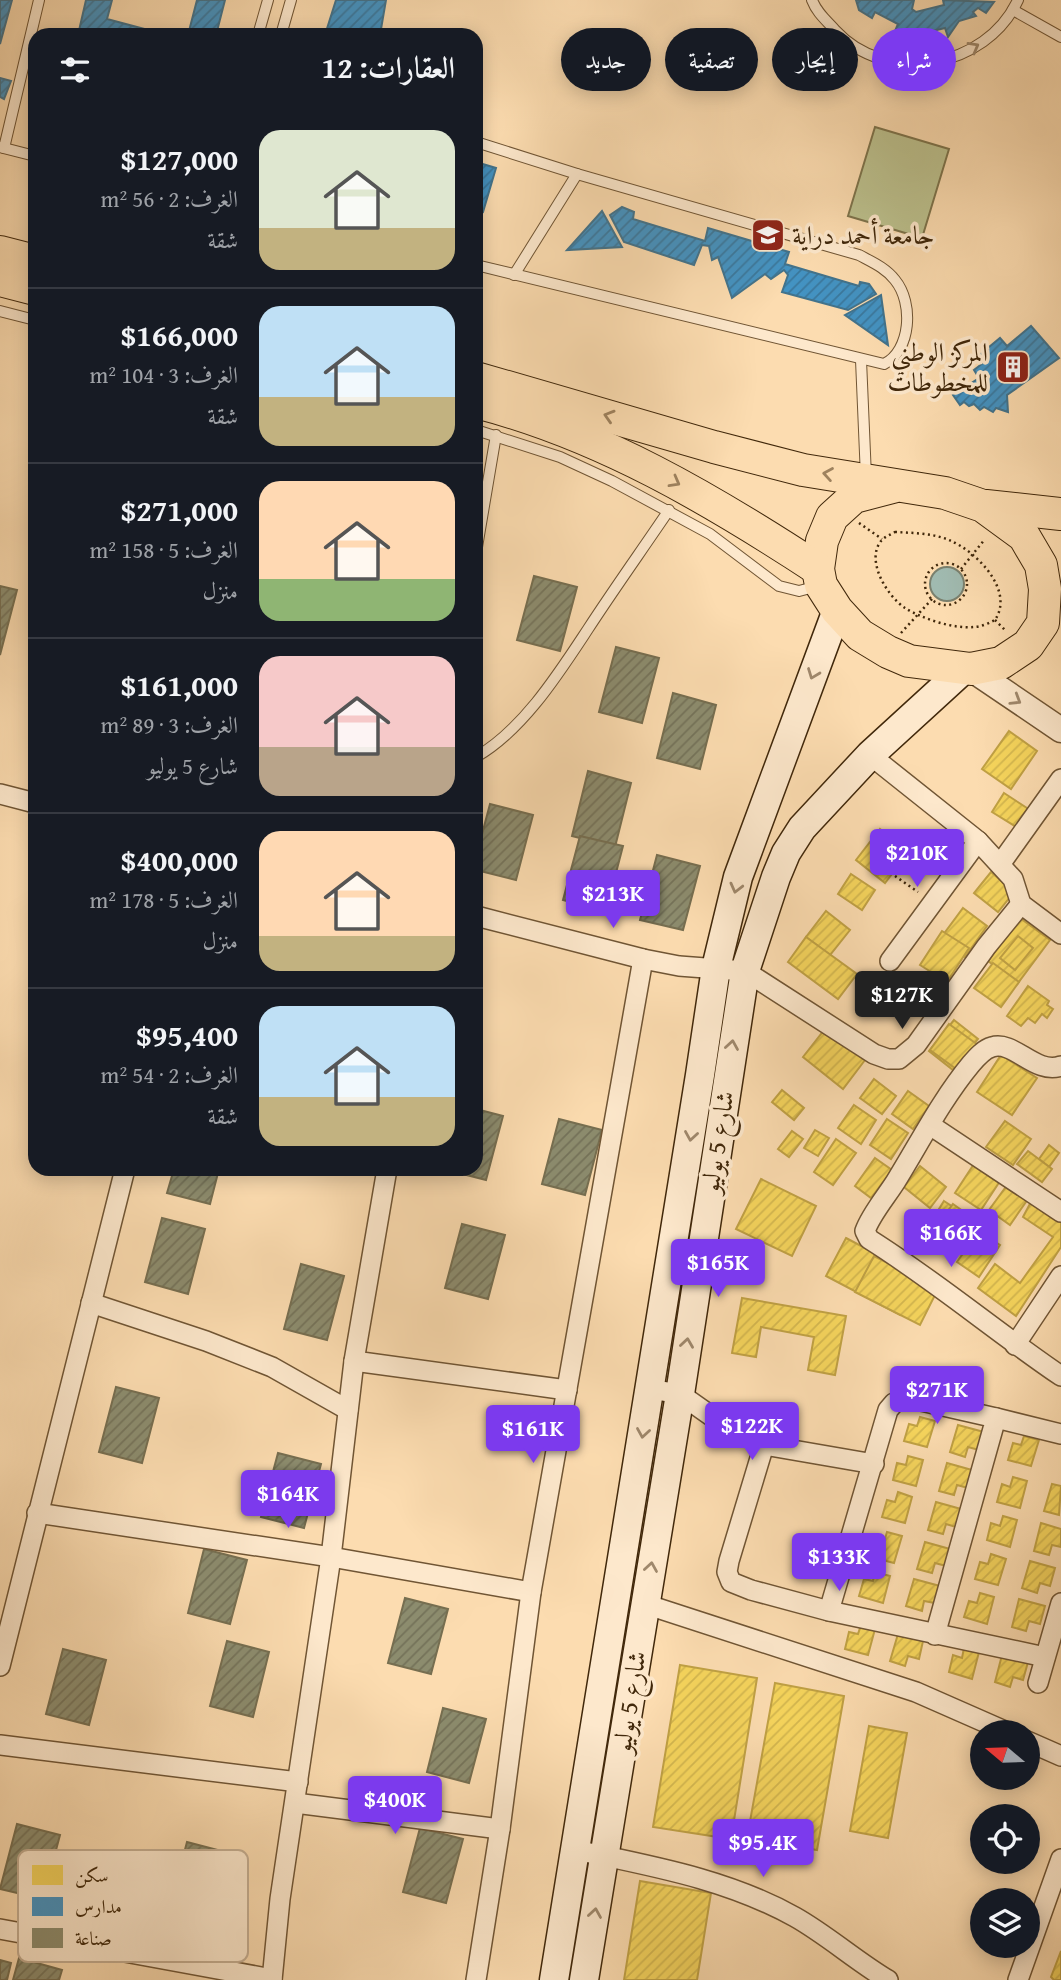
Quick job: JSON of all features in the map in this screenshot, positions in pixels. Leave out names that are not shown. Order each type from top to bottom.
[{"type":"main road","points":[[0,252],[28,259]]},
{"type":"main road","points":[[0,280],[28,287]]},
{"type":"main road","points":[[483,380],[803,470],[945,493],[988,519],[1024,536],[1041,565],[1045,589],[1055,615],[1028,645],[1001,663],[967,669],[909,661],[860,635],[826,588],[720,506],[639,462],[565,430],[483,404]]},
{"type":"main road","points":[[826,588],[822,541],[832,517],[854,497],[881,483]]},
{"type":"main road","points":[[988,519],[1061,514]]},
{"type":"main road","name":"شارع 5 يوليو","points":[[554,1980],[716,968],[738,877],[826,588]]},
{"type":"main road","name":"شارع 5 يوليو","points":[[584,1980],[680,1394],[745,971],[786,853],[802,828],[870,755],[967,669]]},
{"type":"street","points":[[967,669],[1061,730]]},
{"type":"street","points":[[870,755],[978,841],[1013,879],[1021,904],[1061,934]]},
{"type":"street","points":[[1000,863],[1061,779]]},
{"type":"street","points":[[0,794],[28,801]]},
{"type":"street","points":[[890,961],[978,841]]},
{"type":"street","points":[[483,918],[643,960],[679,966],[745,971],[874,1054],[888,1059],[900,1059],[916,1045],[986,947],[1021,904]]},
{"type":"street","points":[[476,1980],[500,1829],[531,1592],[643,960]]},
{"type":"street","points":[[1061,1066],[1053,1069],[1042,1067],[999,1046],[989,1047],[970,1065],[866,1227],[866,1235],[1061,1376]]},
{"type":"street","points":[[930,1125],[1061,1212]]},
{"type":"street","points":[[0,1666],[123,1176]]},
{"type":"street","points":[[180,1962],[272,1979],[280,1899],[331,1557],[354,1361],[386,1176]]},
{"type":"street","points":[[1015,1345],[1061,1276]]},
{"type":"street","points":[[91,1303],[206,1341],[272,1367],[348,1410]]},
{"type":"street","points":[[354,1361],[567,1390]]},
{"type":"street","points":[[650,1388],[680,1394],[724,1425],[764,1445],[874,1464]]},
{"type":"street","points":[[829,1611],[888,1410],[900,1400],[908,1398],[1061,1434]]},
{"type":"street","points":[[935,1635],[996,1418]]},
{"type":"street","points":[[764,1445],[729,1561],[727,1572],[731,1581],[751,1590],[829,1611],[1045,1657]]},
{"type":"street","points":[[37,1513],[331,1557],[531,1592]]},
{"type":"street","points":[[1038,1683],[1061,1603]]},
{"type":"street","points":[[645,1604],[916,1692],[980,1720]]},
{"type":"street","points":[[0,1745],[299,1782]]},
{"type":"street","points":[[1040,1747],[1061,1756]]},
{"type":"street","points":[[295,1803],[500,1829]]},
{"type":"street","points":[[576,1850],[683,1873],[752,1896],[796,1918],[888,1980]]},
{"type":"street","points":[[1018,1980],[1061,1859]]},
{"type":"street","points":[[0,1929],[18,1932]]},
{"type":"lane","points":[[32,28],[39,0]]},
{"type":"lane","points":[[260,28],[268,0]]},
{"type":"lane","points":[[283,28],[291,0]]},
{"type":"lane","points":[[812,0],[816,10],[847,43],[889,62],[934,64],[977,47],[1010,16],[1015,5],[1061,37]]},
{"type":"lane","points":[[28,44],[2,147],[28,154]]},
{"type":"lane","points":[[483,144],[859,255],[882,267],[904,293],[907,312],[904,337],[900,351],[894,359],[884,364],[483,267]]},
{"type":"lane","points":[[514,275],[577,174]]},
{"type":"lane","points":[[0,311],[28,318]]},
{"type":"lane","points":[[861,360],[881,483]]},
{"type":"lane","points":[[483,432],[560,457],[669,510],[710,534],[779,586],[799,591],[826,588]]},
{"type":"lane","points":[[483,512],[496,435]]},
{"type":"lane","points":[[483,753],[524,716],[560,673],[669,510]]},
{"type":"path","points":[[961,569],[972,555],[988,519]]},
{"type":"path","points":[[858,522],[882,540]]},
{"type":"path","points":[[895,532],[926,534],[949,540],[972,555],[988,572],[1000,594],[1000,612],[995,620],[975,628],[929,619],[905,607],[881,579],[875,559],[882,540],[895,532]]},
{"type":"path","points":[[942,563],[961,569],[967,581],[967,588],[960,600],[947,605],[932,599],[925,583],[930,570],[942,563]]},
{"type":"path","points":[[897,637],[932,599]]},
{"type":"path","points":[[895,876],[932,902]]},
{"type":"green space","points":[[875,127],[949,149],[922,238],[848,216]]},
{"type":"shaded area","points":[[947,567],[959,572],[964,584],[959,596],[947,601],[935,596],[930,584],[935,572]]},
{"type":"building: سكن","points":[[1009,731],[1037,751],[1011,789],[982,769]]},
{"type":"building: سكن","points":[[1004,793],[1030,810],[1018,828],[992,812]]},
{"type":"building: سكن","points":[[880,829],[909,852],[885,883],[856,860]]},
{"type":"building: سكن","points":[[991,872],[1014,892],[998,912],[974,893]]},
{"type":"building: سكن","points":[[851,874],[875,890],[862,910],[838,894]]},
{"type":"building: سكن","points":[[963,908],[987,926],[965,957],[940,939]]},
{"type":"building: سكن","points":[[826,911],[850,930],[830,955],[806,937]]},
{"type":"building: سكن","points":[[1029,912],[1053,933],[1042,946],[1018,924]]},
{"type":"building: سكن","points":[[1020,918],[1050,940],[1018,983],[988,961]]},
{"type":"building: سكن","points":[[942,931],[969,948],[947,982],[920,965]]},
{"type":"building: سكن","points":[[1018,936],[1033,948],[1015,970],[1000,958]]},
{"type":"building: سكن","points":[[806,937],[857,974],[838,999],[788,962]]},
{"type":"building: سكن","points":[[993,963],[1019,982],[1001,1007],[974,988]]},
{"type":"building: سكن","points":[[1028,986],[1049,1001],[1047,1005],[1053,1009],[1047,1018],[1042,1014],[1035,1023],[1028,1018],[1021,1026],[1007,1016]]},
{"type":"building: سكن","points":[[954,1020],[978,1039],[953,1070],[929,1051]]},
{"type":"building: سكن","points":[[949,1024],[978,1045],[959,1071],[930,1050]]},
{"type":"building: سكن","points":[[825,1029],[865,1060],[843,1089],[803,1057]]},
{"type":"building: سكن","points":[[1001,1055],[1037,1078],[1012,1115],[977,1092]]},
{"type":"building: سكن","points":[[874,1079],[896,1096],[882,1114],[860,1098]]},
{"type":"building: سكن","points":[[782,1090],[804,1108],[794,1120],[772,1102]]},
{"type":"building: سكن","points":[[908,1091],[929,1106],[913,1129],[892,1114]]},
{"type":"building: سكن","points":[[854,1105],[876,1120],[861,1144],[838,1128]]},
{"type":"building: سكن","points":[[887,1119],[908,1133],[891,1159],[870,1145]]},
{"type":"building: سكن","points":[[1005,1121],[1031,1139],[1013,1165],[986,1147]]},
{"type":"building: سكن","points":[[815,1130],[829,1138],[818,1156],[804,1148]]},
{"type":"building: سكن","points":[[792,1131],[803,1139],[789,1157],[778,1149]]},
{"type":"building: سكن","points":[[836,1139],[856,1153],[833,1185],[814,1172]]},
{"type":"building: سكن","points":[[1049,1145],[1059,1153],[1049,1167],[1039,1159]]},
{"type":"building: سكن","points":[[1028,1151],[1052,1169],[1042,1182],[1017,1164]]},
{"type":"building: سكن","points":[[875,1158],[892,1170],[871,1198],[855,1186]]},
{"type":"building: سكن","points":[[974,1164],[1000,1181],[981,1210],[955,1193]]},
{"type":"building: سكن","points":[[920,1166],[946,1187],[930,1208],[904,1187]]},
{"type":"building: سكن","points":[[761,1179],[816,1206],[792,1256],[736,1229]]},
{"type":"building: سكن","points":[[1008,1184],[1028,1199],[1010,1225],[989,1210]]},
{"type":"building: سكن","points":[[1032,1200],[1061,1218],[1061,1247],[1016,1316],[978,1288],[995,1264],[1020,1283],[1053,1237],[1023,1217]]},
{"type":"building: سكن","points":[[944,1201],[973,1220],[952,1251],[924,1233]]},
{"type":"building: سكن","points":[[953,1204],[974,1219],[956,1243],[935,1228]]},
{"type":"building: سكن","points":[[979,1231],[1000,1245],[979,1277],[957,1262]]},
{"type":"building: سكن","points":[[846,1238],[920,1277],[900,1315],[826,1276]]},
{"type":"building: سكن","points":[[874,1256],[938,1289],[920,1325],[855,1292]]},
{"type":"building: سكن","points":[[742,1298],[846,1316],[835,1375],[808,1370],[814,1337],[761,1327],[756,1357],[732,1353]]},
{"type":"building: سكن","points":[[920,1417],[935,1421],[927,1447],[904,1441],[909,1424],[917,1426]]},
{"type":"building: سكن","points":[[958,1425],[984,1432],[979,1450],[968,1447],[965,1457],[950,1452]]},
{"type":"building: سكن","points":[[1024,1436],[1039,1440],[1031,1466],[1008,1460],[1013,1443],[1021,1445]]},
{"type":"building: سكن","points":[[908,1456],[923,1460],[916,1486],[893,1480],[897,1463],[906,1465]]},
{"type":"building: سكن","points":[[947,1463],[972,1470],[968,1488],[957,1485],[954,1495],[939,1491]]},
{"type":"building: سكن","points":[[1013,1477],[1027,1481],[1020,1508],[997,1502],[1002,1484],[1010,1487]]},
{"type":"building: سكن","points":[[1052,1484],[1061,1486],[1059,1515],[1044,1511]]},
{"type":"building: سكن","points":[[898,1492],[912,1497],[905,1523],[882,1517],[887,1500],[895,1502]]},
{"type":"building: سكن","points":[[936,1502],[961,1509],[956,1527],[946,1524],[943,1534],[928,1530]]},
{"type":"building: سكن","points":[[1003,1516],[1017,1520],[1010,1547],[987,1540],[991,1523],[1000,1526]]},
{"type":"building: سكن","points":[[1041,1523],[1061,1529],[1061,1547],[1052,1545],[1049,1555],[1034,1551]]},
{"type":"building: سكن","points":[[887,1532],[902,1536],[894,1563],[871,1557],[876,1540],[884,1542]]},
{"type":"building: سكن","points":[[925,1542],[950,1549],[946,1566],[935,1563],[932,1573],[917,1569]]},
{"type":"building: سكن","points":[[991,1554],[1006,1559],[998,1585],[975,1579],[980,1562],[988,1564]]},
{"type":"building: سكن","points":[[1030,1561],[1055,1568],[1050,1586],[1040,1583],[1037,1593],[1022,1588]]},
{"type":"building: سكن","points":[[875,1572],[890,1576],[883,1603],[859,1596],[864,1579],[873,1581]]},
{"type":"building: سكن","points":[[914,1579],[940,1586],[935,1603],[924,1601],[922,1611],[906,1606]]},
{"type":"building: سكن","points":[[980,1593],[994,1597],[987,1624],[964,1617],[969,1601],[977,1603]]},
{"type":"building: سكن","points":[[1019,1599],[1045,1606],[1040,1624],[1029,1621],[1026,1631],[1012,1627]]},
{"type":"building: سكن","points":[[861,1625],[875,1629],[868,1655],[845,1649],[849,1632],[858,1634]]},
{"type":"building: سكن","points":[[898,1634],[923,1641],[919,1659],[908,1656],[905,1666],[890,1661]]},
{"type":"building: سكن","points":[[964,1648],[979,1652],[972,1679],[949,1672],[953,1655],[962,1658]]},
{"type":"building: سكن","points":[[1002,1655],[1028,1662],[1023,1680],[1013,1677],[1010,1687],[995,1682]]},
{"type":"building: سكن","points":[[680,1665],[757,1678],[731,1839],[653,1827]]},
{"type":"building: سكن","points":[[775,1683],[844,1696],[817,1850],[747,1838]]},
{"type":"building: سكن","points":[[869,1726],[907,1733],[888,1838],[850,1831]]},
{"type":"building: سكن","points":[[640,1881],[711,1893],[697,1980],[624,1980]]},
{"type":"building: سكن","points":[[1061,1951],[1061,1980],[1054,1980],[1051,1977]]},
{"type":"building: مدارس","points":[[0,0],[12,0],[0,44]]},
{"type":"building: مدارس","points":[[86,0],[112,0],[107,19],[141,28],[80,28]]},
{"type":"building: مدارس","points":[[197,0],[225,0],[218,28],[190,28]]},
{"type":"building: مدارس","points":[[336,0],[386,0],[381,28],[327,28]]},
{"type":"building: مدارس","points":[[856,0],[914,0],[912,9],[916,12],[944,5],[943,0],[994,2],[986,13],[978,8],[973,12],[976,16],[959,21],[954,28],[896,28],[898,24],[875,12],[872,18],[859,10]]},
{"type":"building: مدارس","points":[[0,78],[11,81],[4,99],[0,97]]},
{"type":"building: مدارس","points":[[483,164],[496,168],[483,212]]},
{"type":"building: مدارس","points":[[622,207],[634,212],[633,219],[705,241],[708,228],[789,252],[785,264],[859,286],[860,282],[869,284],[876,294],[848,310],[782,292],[788,275],[784,270],[771,279],[765,274],[732,298],[718,257],[712,260],[709,246],[702,245],[694,265],[624,242],[610,215]]},
{"type":"building: مدارس","points":[[602,211],[622,247],[567,250]]},
{"type":"building: مدارس","points":[[881,295],[888,345],[845,315]]},
{"type":"building: مدارس","name":"المركز الوطني للمخطوطات","points":[[1031,326],[1059,358],[1007,395],[1008,412],[996,408],[993,412],[984,407],[980,410],[974,404],[969,406],[964,402],[960,405],[953,395],[979,378],[974,370],[983,363],[977,357],[1000,338],[1007,346]]},
{"type":"building: صناعة","points":[[534,576],[577,587],[560,651],[517,640]]},
{"type":"building: صناعة","points":[[0,586],[17,590],[0,655]]},
{"type":"building: صناعة","points":[[616,647],[659,658],[642,723],[599,712]]},
{"type":"building: صناعة","points":[[673,693],[716,705],[700,769],[657,758]]},
{"type":"building: صناعة","points":[[588,771],[631,783],[615,847],[572,836]]},
{"type":"building: صناعة","points":[[490,804],[533,815],[516,880],[483,872],[483,830]]},
{"type":"building: صناعة","points":[[580,836],[623,846],[606,911],[563,900]]},
{"type":"building: صناعة","points":[[657,855],[700,866],[683,930],[640,920]]},
{"type":"building: صناعة","points":[[483,1111],[503,1116],[486,1180],[470,1176],[483,1176]]},
{"type":"building: صناعة","points":[[559,1119],[602,1130],[585,1195],[542,1184]]},
{"type":"building: صناعة","points":[[172,1176],[217,1176],[210,1204],[167,1193]]},
{"type":"building: صناعة","points":[[162,1218],[205,1229],[188,1294],[145,1282]]},
{"type":"building: صناعة","points":[[462,1224],[505,1235],[488,1299],[445,1288]]},
{"type":"building: صناعة","points":[[301,1264],[344,1276],[327,1340],[284,1329]]},
{"type":"building: صناعة","points":[[116,1387],[159,1398],[142,1463],[99,1452]]},
{"type":"building: صناعة","points":[[278,1453],[321,1464],[304,1528],[261,1517]]},
{"type":"building: صناعة","points":[[204,1549],[247,1560],[230,1624],[188,1613]]},
{"type":"building: صناعة","points":[[405,1598],[448,1609],[431,1674],[388,1663]]},
{"type":"building: صناعة","points":[[227,1641],[269,1652],[253,1717],[210,1706]]},
{"type":"building: صناعة","points":[[63,1649],[106,1660],[89,1725],[46,1714]]},
{"type":"building: صناعة","points":[[443,1708],[486,1719],[469,1783],[427,1772]]},
{"type":"building: صناعة","points":[[17,1824],[60,1835],[56,1850],[18,1850],[18,1893],[0,1889]]},
{"type":"building: صناعة","points":[[420,1828],[463,1839],[446,1903],[403,1892]]},
{"type":"building: صناعة","points":[[187,1842],[218,1850],[185,1850]]},
{"type":"building: صناعة","points":[[0,1960],[11,1963],[7,1980],[0,1980]]},
{"type":"building: صناعة","points":[[18,1962],[33,1962],[62,1970],[59,1980],[13,1980]]},
{"type":"place","name":"جامعة أحمد دراية","points":[[768,235]]},
{"type":"place","name":"المركز الوطني للمخطوطات","points":[[1013,367]]}]
